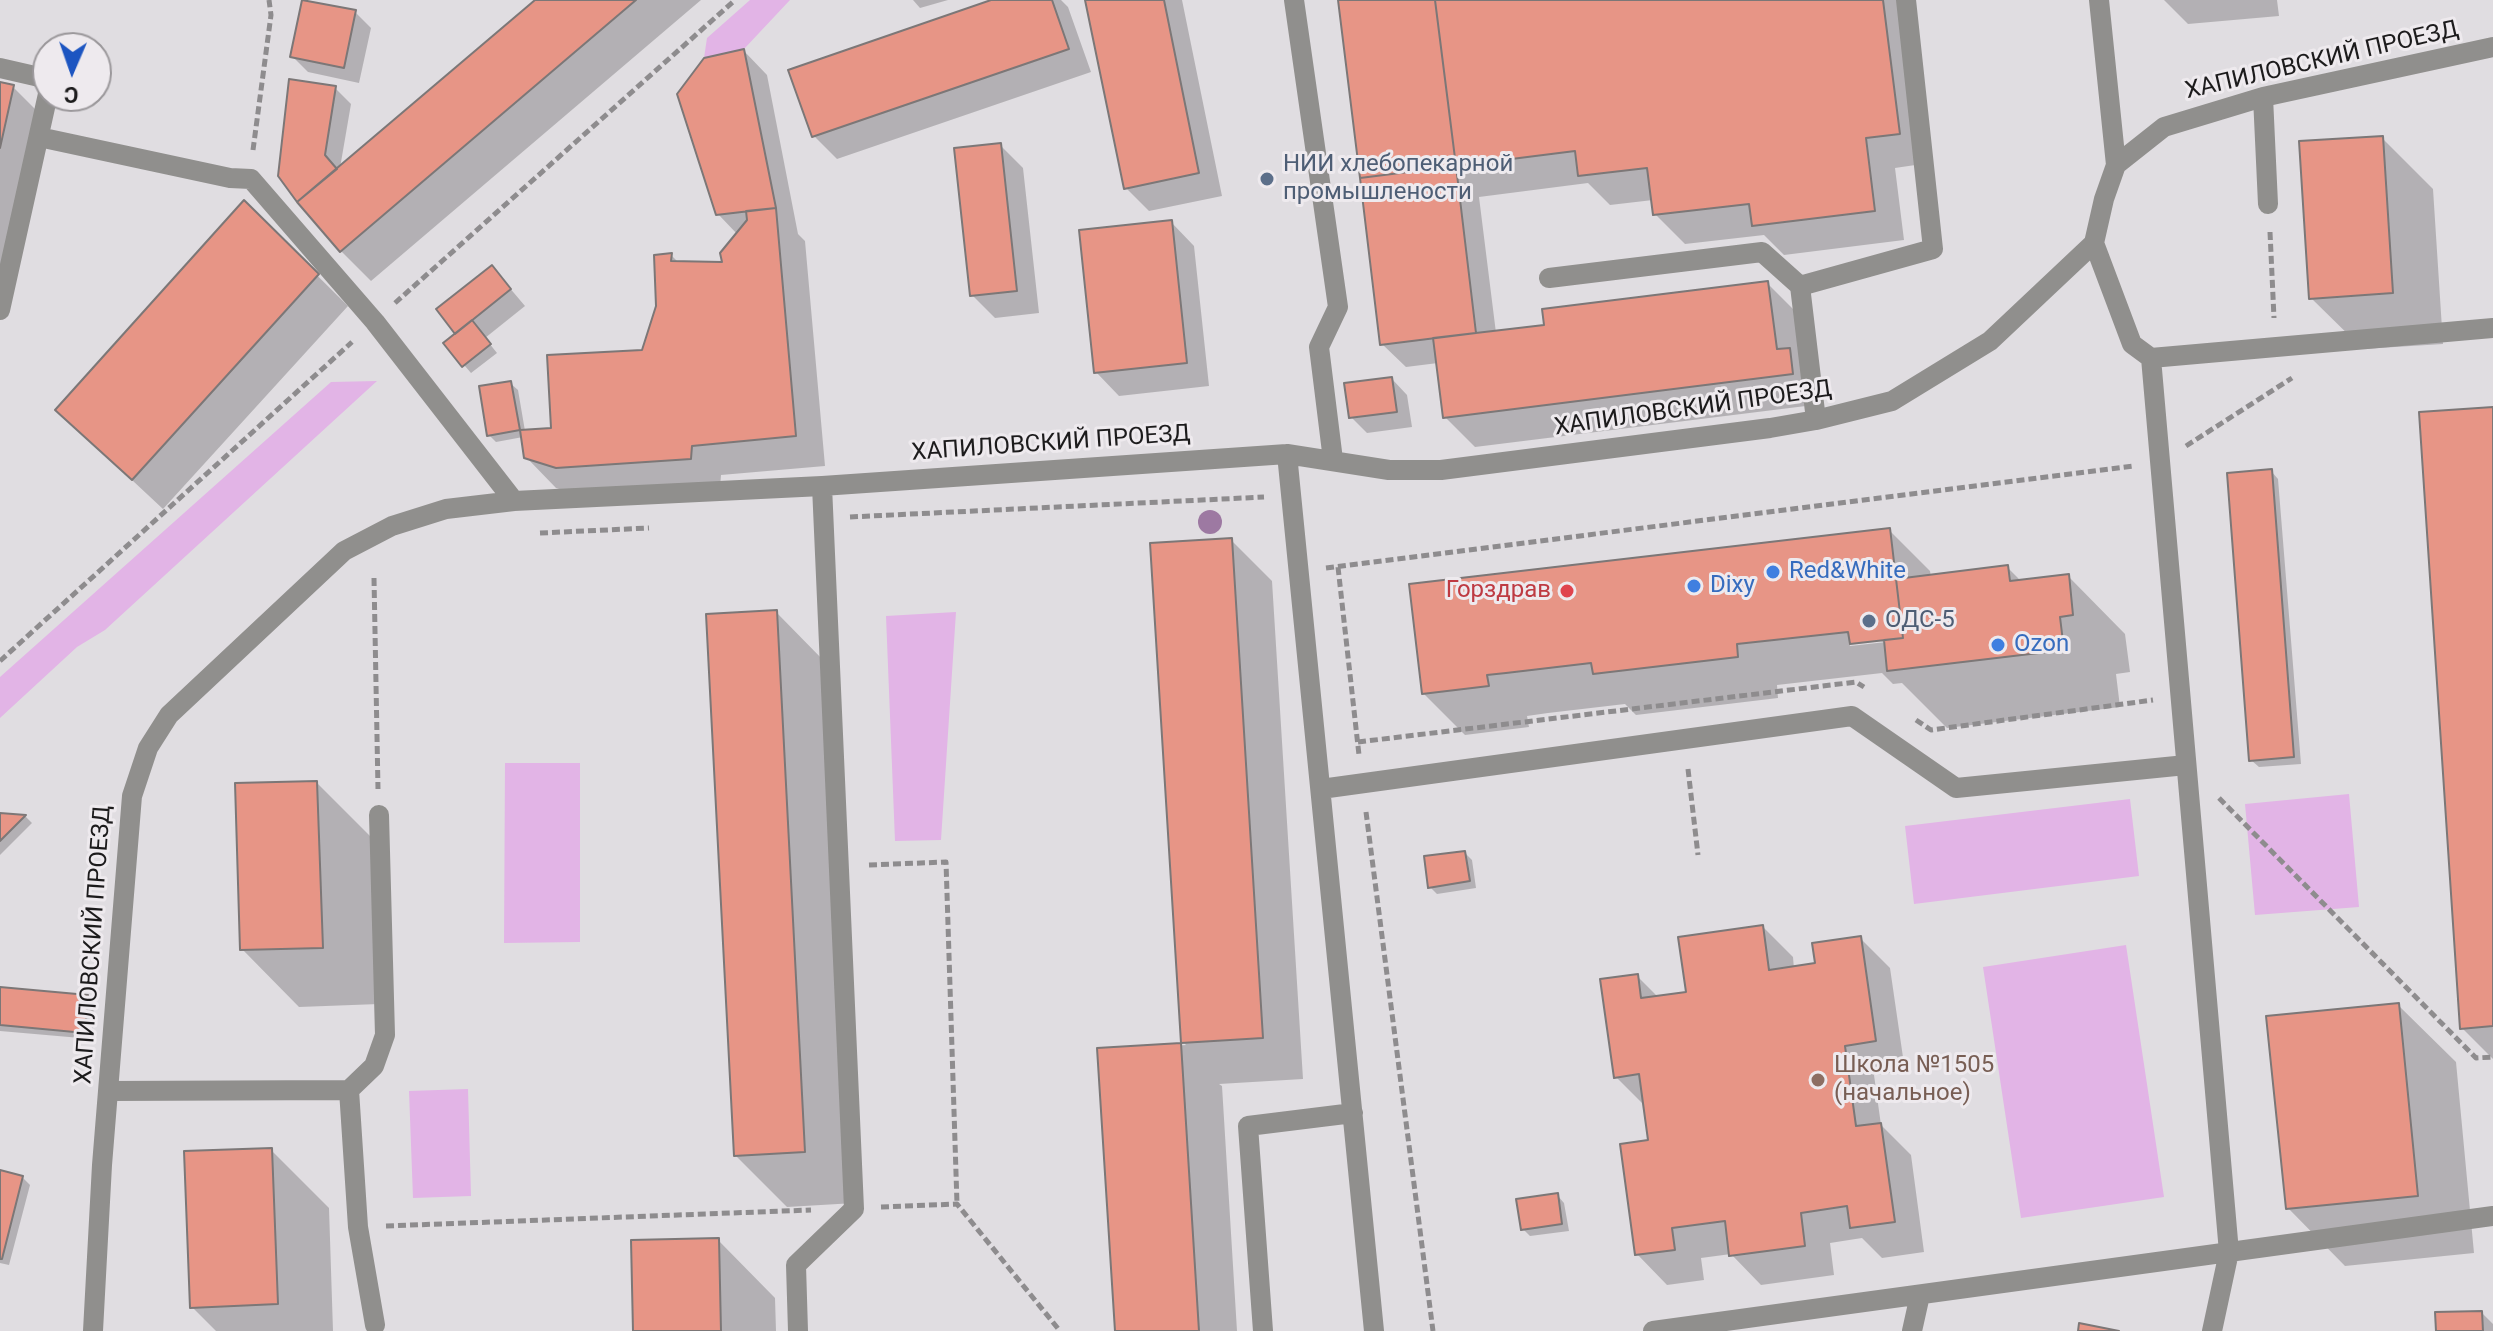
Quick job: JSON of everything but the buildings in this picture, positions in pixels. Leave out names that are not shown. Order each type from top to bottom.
[{"type":"street","points":[[1294,0],[1338,307],[1319,347],[1333,460]]},
{"type":"street","points":[[1800,286],[1933,249],[1906,0]]},
{"type":"street","points":[[2099,0],[2116,165],[2094,243],[2132,344],[2151,358],[2493,328]]},
{"type":"street","name":"ХАПИЛОВСКИЙ ПРОЕЗД","points":[[2116,165],[2164,127],[2263,97],[2493,47]]},
{"type":"street","points":[[0,68],[32,75]]},
{"type":"street","points":[[2263,97],[2268,204]]},
{"type":"street","points":[[0,310],[44,112]]},
{"type":"street","points":[[39,137],[230,178],[251,179],[375,322],[514,501]]},
{"type":"street","name":"ХАПИЛОВСКИЙ ПРОЕЗД","points":[[93,1331],[102,1165],[132,796],[148,748],[169,715],[344,551],[420,515],[514,501],[822,486],[1287,454],[1389,470],[1441,470],[1816,420],[1892,401],[1990,341],[2094,243]]},
{"type":"street","points":[[1549,278],[1762,252],[1800,286],[1816,420]]},
{"type":"street","points":[[2151,358],[2229,1252],[2212,1331]]},
{"type":"street","points":[[1287,454],[1374,1331]]},
{"type":"street","points":[[798,1331],[796,1265],[854,1209],[822,486]]},
{"type":"street","points":[[1321,789],[1852,716],[1956,788],[2186,765]]},
{"type":"street","points":[[109,1091],[349,1090],[374,1066],[385,1035],[379,815]]},
{"type":"street","points":[[349,1090],[358,1227],[375,1325]]},
{"type":"street","points":[[1263,1331],[1248,1126],[1353,1113]]},
{"type":"street","points":[[1653,1331],[2493,1216]]},
{"type":"street","points":[[1912,1331],[1920,1295]]},
{"type":"path","points":[[252,159],[271,15],[269,0]]},
{"type":"path","points":[[2268,204],[2275,347]]},
{"type":"path","points":[[1299,572],[2160,463],[2300,373]]},
{"type":"path","points":[[824,519],[1267,497]]},
{"type":"path","points":[[540,533],[651,528]]},
{"type":"path","points":[[1338,567],[1433,1331]]},
{"type":"path","points":[[374,578],[379,815]]},
{"type":"path","points":[[1684,739],[1698,855]]},
{"type":"path","points":[[2186,765],[2476,1058],[2493,1057]]},
{"type":"path","points":[[839,866],[946,862],[957,1204],[1060,1331]]},
{"type":"path","points":[[358,1227],[957,1204]]},
{"type":"shaded area","points":[[750,0],[790,0],[744,49],[704,58],[707,38]]},
{"type":"shaded area","points":[[377,381],[105,630],[77,647],[0,718],[0,677],[331,382]]},
{"type":"shaded area","points":[[956,612],[941,840],[895,841],[886,616]]},
{"type":"shaded area","points":[[505,763],[580,763],[580,942],[504,943]]},
{"type":"shaded area","points":[[2349,794],[2359,907],[2255,915],[2245,804]]},
{"type":"shaded area","points":[[2130,799],[2139,876],[1914,904],[1905,826]]},
{"type":"shaded area","points":[[2126,945],[2164,1197],[2021,1218],[1983,967]]},
{"type":"shaded area","points":[[468,1089],[471,1196],[413,1198],[409,1091]]},
{"type":"place","name":"НИИ хлебопекарной промышлености","points":[[1267,179]]},
{"type":"place","name":"Red&White","points":[[1773,572]]},
{"type":"place","name":"Dixy","points":[[1694,586]]},
{"type":"place","name":"Горздрав","points":[[1567,591]]},
{"type":"place","name":"ОДС-5","points":[[1869,621]]},
{"type":"place","name":"Ozon","points":[[1998,645]]},
{"type":"place","name":"Школа №1505 (начальное)","points":[[1818,1080]]}]
